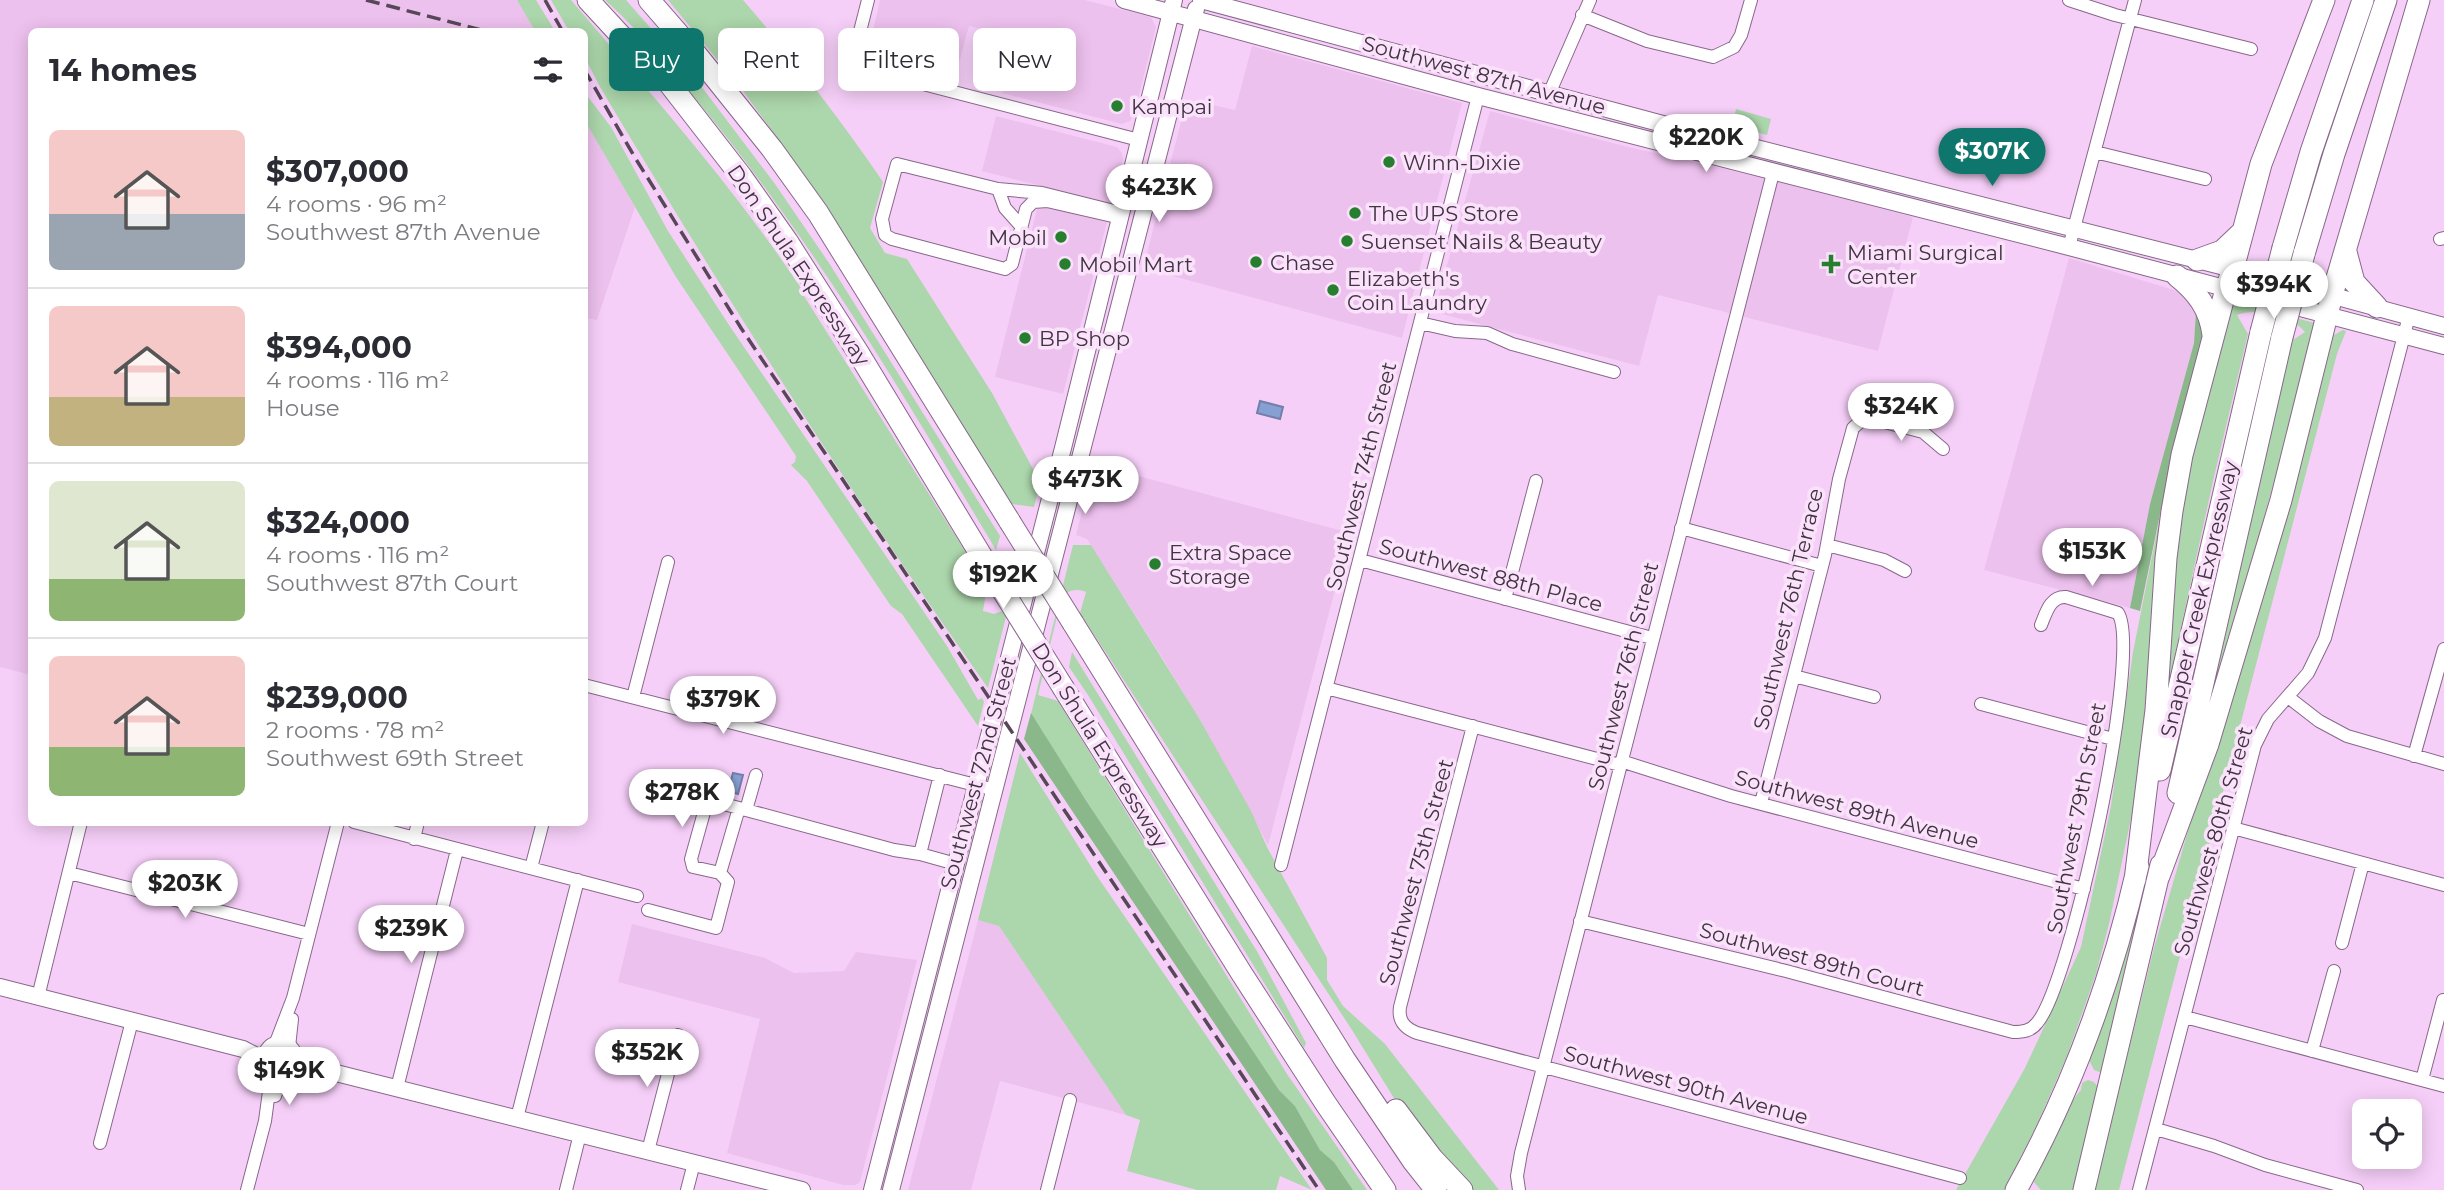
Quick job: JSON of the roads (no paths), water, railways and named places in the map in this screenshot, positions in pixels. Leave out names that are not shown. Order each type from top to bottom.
[{"type":"highway","name":"Don Shula Expressway","points":[[588,0],[668,82],[741,176],[787,241],[887,398],[993,575],[1242,974],[1385,1190]]},
{"type":"highway","name":"Don Shula Expressway","points":[[649,0],[747,117],[818,213],[1345,1060],[1413,1161],[1436,1190]]},
{"type":"highway","points":[[2135,880],[2158,687],[2168,535],[2182,455],[2242,231],[2273,131],[2324,0]]},
{"type":"highway","name":"Snapper Creek Expressway","points":[[2016,1190],[2053,1118],[2086,1042],[2111,968],[2135,880],[2261,332],[2311,152],[2362,0]]},
{"type":"highway","name":"Snapper Creek Expressway","points":[[2084,1190],[2282,337],[2334,154],[2386,0]]},
{"type":"highway","points":[[2159,876],[2208,744],[2281,500],[2346,250],[2419,0]]},
{"type":"highway","points":[[2197,260],[2222,251],[2242,231]]},
{"type":"highway","points":[[2346,250],[2354,282],[2378,307]]},
{"type":"highway","points":[[2177,276],[2204,305],[2213,338]]},
{"type":"highway","points":[[1263,929],[1283,944],[1409,1129],[1462,1190]]},
{"type":"main road","name":"Southwest 87th Avenue","points":[[1124,0],[1172,6],[1193,19],[1478,96],[2177,276],[2230,279],[2331,305],[2404,336],[2444,346]]},
{"type":"main road","name":"Southwest 87th Avenue","points":[[1200,0],[1674,127],[2197,260],[2230,279]]},
{"type":"main road","name":"Southwest 72nd Street","points":[[891,1190],[1083,454],[1150,183],[1200,0]]},
{"type":"main road","name":"Southwest 72nd Street","points":[[872,1190],[1063,448],[1172,6]]},
{"type":"main road","points":[[1359,64],[1363,45]]},
{"type":"main road","points":[[1549,94],[1551,114]]},
{"type":"main road","points":[[1648,140],[1653,135],[1674,127]]},
{"type":"main road","points":[[1773,173],[1778,154]]},
{"type":"main road","points":[[1130,177],[1150,183]]},
{"type":"main road","points":[[1917,208],[1923,189]]},
{"type":"main road","points":[[1103,288],[1123,293]]},
{"type":"main road","name":"Southwest 87th Avenue","points":[[2331,305],[2378,307],[2444,326]]},
{"type":"main road","points":[[1063,448],[1083,454]]},
{"type":"main road","points":[[948,893],[966,899]]},
{"type":"main road","points":[[928,971],[947,975]]},
{"type":"main road","points":[[0,987],[279,1058],[326,1066],[332,1072],[802,1190]]},
{"type":"street","points":[[868,0],[856,47],[858,61],[877,74],[1139,140]]},
{"type":"street","points":[[1549,94],[1590,0]]},
{"type":"street","points":[[1582,15],[1634,36],[1708,57],[1719,56],[1734,47],[1741,35],[1751,0]]},
{"type":"street","points":[[2069,0],[2071,3],[2130,19],[2251,49]]},
{"type":"street","points":[[2070,247],[2135,0]]},
{"type":"street","name":"Southwest 74th Street","points":[[1281,865],[1478,96]]},
{"type":"street","points":[[2095,152],[2205,179]]},
{"type":"street","points":[[897,164],[998,189],[1042,194],[1121,216],[1036,200],[1028,205],[1012,264],[1005,269],[892,239],[883,231],[882,219],[897,164]]},
{"type":"street","name":"Southwest 76th Street","points":[[1519,1190],[1518,1164],[1773,173]]},
{"type":"street","points":[[998,189],[1005,208],[1021,226]]},
{"type":"street","name":"Southwest 80th Street","points":[[2139,1190],[2255,745],[2268,719],[2308,673],[2328,630],[2409,316]]},
{"type":"street","points":[[1420,323],[1455,331],[1491,334],[1512,345],[1614,372]]},
{"type":"street","name":"Southwest 76th Terrace","points":[[1761,803],[1822,566],[1851,432],[1861,421],[1873,419],[1923,432],[1942,449]]},
{"type":"street","points":[[1505,599],[1536,481]]},
{"type":"street","points":[[1681,528],[1822,566]]},
{"type":"street","points":[[1827,545],[1884,560],[1905,571]]},
{"type":"street","name":"Southwest 88th Place","points":[[1360,560],[1652,638]]},
{"type":"street","points":[[633,697],[668,562]]},
{"type":"street","name":"Southwest 79th Street","points":[[2032,1028],[2042,1016],[2061,972],[2084,889],[2113,739],[2124,648],[2123,624],[2118,613],[2066,597],[2059,597],[2051,603],[2041,625]]},
{"type":"street","points":[[2414,756],[2444,649]]},
{"type":"street","points":[[1794,676],[1874,697]]},
{"type":"street","points":[[588,686],[995,790]]},
{"type":"street","name":"Southwest 89th Avenue","points":[[1326,688],[1621,763],[2084,889]]},
{"type":"street","points":[[2288,696],[2336,732],[2444,764]]},
{"type":"street","points":[[1981,704],[2113,739]]},
{"type":"street","name":"Southwest 75th Street","points":[[1404,1026],[1400,1007],[1473,726]]},
{"type":"street","points":[[720,873],[755,775]]},
{"type":"street","points":[[920,854],[940,775]]},
{"type":"street","points":[[648,910],[716,928],[727,882],[720,873],[693,867],[691,859],[706,805],[712,801],[956,864]]},
{"type":"street","points":[[38,997],[81,826]]},
{"type":"street","points":[[247,1190],[337,826]]},
{"type":"street","points":[[368,826],[637,896]]},
{"type":"street","points":[[414,839],[417,826]]},
{"type":"street","points":[[531,868],[542,826]]},
{"type":"street","points":[[2233,828],[2444,885]]},
{"type":"street","points":[[397,1088],[457,850]]},
{"type":"street","points":[[2342,943],[2363,863]]},
{"type":"street","points":[[69,873],[309,934]]},
{"type":"street","points":[[517,1118],[578,880]]},
{"type":"street","name":"Southwest 89th Court","points":[[1580,921],[1786,971],[2013,1032],[2032,1028]]},
{"type":"street","points":[[2312,1051],[2334,971]]},
{"type":"street","points":[[2422,1080],[2443,1000]]},
{"type":"street","points":[[2185,1017],[2444,1086]]},
{"type":"street","points":[[100,1143],[132,1021]]},
{"type":"street","name":"Southwest 90th Avenue","points":[[1404,1026],[1417,1033],[1960,1178]]},
{"type":"street","points":[[648,1151],[678,1035]]},
{"type":"street","points":[[1046,1190],[1070,1100]]},
{"type":"street","points":[[2156,1129],[2265,1165],[2357,1190]]},
{"type":"street","points":[[566,1190],[580,1134]]},
{"type":"street","points":[[687,1190],[694,1163]]},
{"type":"water","points":[[1260,401],[1283,407],[1280,419],[1257,413]]},
{"type":"water","points":[[733,773],[743,775],[738,794],[728,791]]},
{"type":"railway","points":[[366,0],[474,28]]},
{"type":"railway","points":[[545,0],[561,28]]},
{"type":"railway","points":[[588,76],[634,156],[741,328],[1319,1190]]},
{"type":"place","name":"Kampai","points":[[1117,106]]},
{"type":"place","name":"Winn-Dixie","points":[[1389,162]]},
{"type":"place","name":"The UPS Store","points":[[1355,213]]},
{"type":"place","name":"Mobil","points":[[1061,237]]},
{"type":"place","name":"Suenset Nails & Beauty","points":[[1347,241]]},
{"type":"place","name":"Chase","points":[[1256,262]]},
{"type":"place","name":"Mobil Mart","points":[[1065,264]]},
{"type":"place","name":"Miami Surgical Center","points":[[1831,264]]},
{"type":"place","name":"Elizabeth's Coin Laundry","points":[[1333,290]]},
{"type":"place","name":"BP Shop","points":[[1025,338]]},
{"type":"place","name":"Extra Space Storage","points":[[1155,564]]}]
